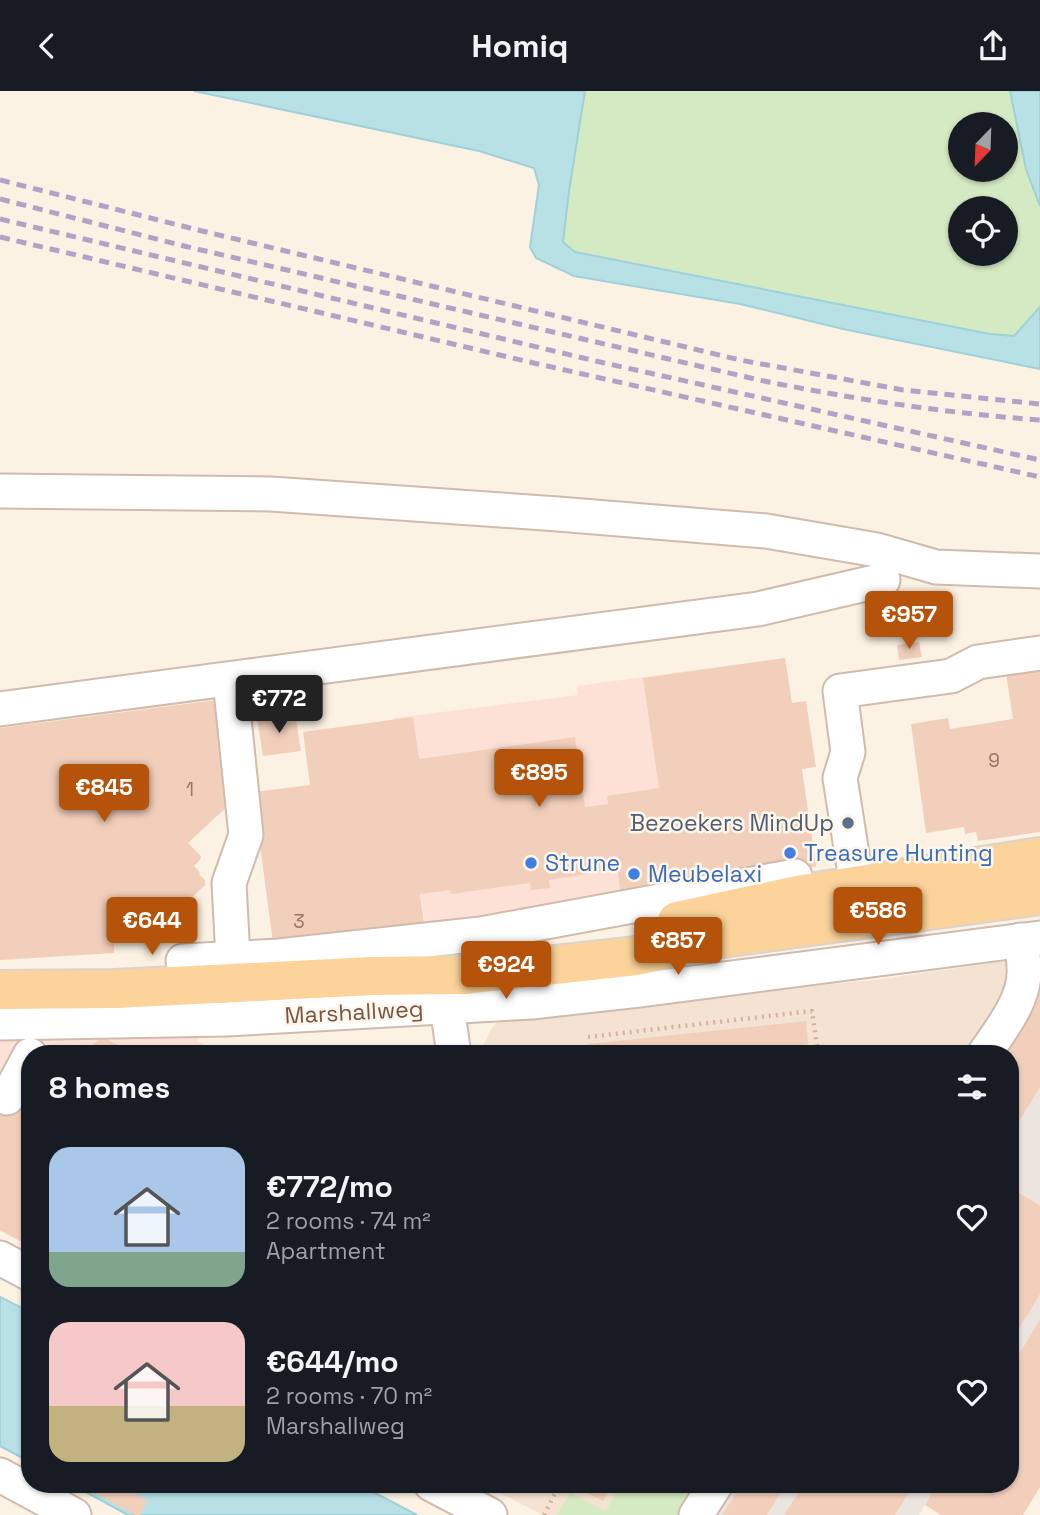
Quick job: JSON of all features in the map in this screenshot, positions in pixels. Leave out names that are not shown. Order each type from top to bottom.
[{"type":"main road","name":"Marshallweg","points":[[372,977],[456,949],[538,949],[617,922],[1040,857]]},
{"type":"main road","name":"Marshallweg","points":[[0,990],[115,989],[234,970],[305,967],[372,977],[464,975],[636,956],[708,940],[1040,895]]},
{"type":"street","points":[[0,491],[271,494],[558,514],[766,531],[877,550],[936,567],[1040,571]]},
{"type":"street","points":[[0,709],[758,609],[883,580]]},
{"type":"street","points":[[857,886],[840,778],[848,752],[840,691],[951,676],[978,662],[1040,653]]},
{"type":"street","points":[[183,961],[234,970],[229,883],[246,835],[230,680]]},
{"type":"street","points":[[617,922],[795,876]]},
{"type":"street","points":[[990,1045],[1015,1006],[1022,986],[1030,939]]},
{"type":"street","name":"Marshallweg","points":[[0,1023],[227,1019],[532,1002],[1030,939]]},
{"type":"street","points":[[305,967],[456,949]]},
{"type":"street","points":[[447,1006],[451,1045]]},
{"type":"street","points":[[35,1045],[47,1023]]},
{"type":"street","points":[[7,1098],[21,1071]]},
{"type":"street","points":[[0,1258],[21,1269]]},
{"type":"street","points":[[0,1475],[21,1486]]},
{"type":"street","points":[[33,1493],[74,1515]]},
{"type":"street","points":[[448,1493],[490,1515]]},
{"type":"street","points":[[696,1515],[710,1493]]},
{"type":"path","points":[[587,1037],[812,1011],[817,1045]]},
{"type":"path","points":[[544,1515],[555,1493]]},
{"type":"shaded area","points":[[785,658],[816,867],[425,924],[394,718],[578,695],[577,686]]},
{"type":"shaded area","points":[[1040,956],[1040,980],[999,1045],[483,1045],[499,1020],[874,980]]},
{"type":"shaded area","points":[[1040,980],[1040,1320],[1019,1354],[1019,1045],[999,1045]]},
{"type":"shaded area","points":[[204,1029],[198,1041],[204,1045],[21,1045],[21,1242],[0,1231],[0,1038]]},
{"type":"shaded area","points":[[500,1493],[720,1493],[707,1515],[543,1515]]},
{"type":"shaded area","points":[[720,1493],[932,1493],[919,1515],[707,1515]]},
{"type":"green space","points":[[585,91],[1010,91],[1014,112],[948,112],[948,182],[1018,182],[1018,130],[1026,169],[1040,206],[1040,307],[1014,336],[990,334],[575,252],[563,242]]},
{"type":"green space","points":[[570,1493],[606,1511],[616,1493],[700,1493],[683,1515],[557,1515]]},
{"type":"water","points":[[194,91],[585,91],[563,242],[575,252],[990,334],[1014,336],[1040,307],[1040,369],[843,329],[740,304],[574,276],[536,258],[530,247],[539,185],[534,168],[479,151]]},
{"type":"water","points":[[1010,91],[1040,91],[1040,206],[1026,169],[1018,130],[1018,112],[1014,112]]},
{"type":"water","points":[[0,1297],[21,1308],[21,1457],[0,1446]]},
{"type":"water","points":[[88,1493],[375,1493],[417,1515],[128,1515]]},
{"type":"building","points":[[919,642],[922,657],[899,660],[897,645]]},
{"type":"building","points":[[785,658],[792,703],[806,701],[816,767],[802,769],[816,866],[621,895],[618,872],[611,873],[611,870],[549,880],[550,888],[531,890],[530,883],[451,894],[450,890],[420,894],[424,923],[273,943],[253,792],[310,785],[303,732],[413,717],[419,759],[575,737],[585,807],[608,804],[607,796],[659,788],[643,678]]},
{"type":"building","points":[[1040,669],[1040,832],[978,841],[976,832],[965,834],[964,827],[926,833],[911,724],[948,718],[950,729],[1013,719],[1006,674]]},
{"type":"building","points":[[217,700],[232,802],[188,843],[201,856],[194,866],[205,880],[205,885],[170,918],[167,916],[162,921],[115,920],[114,953],[0,960],[0,728]]},
{"type":"building","points":[[295,713],[301,751],[263,756],[257,718]]},
{"type":"building","points":[[1040,992],[1040,1087],[1019,1121],[1019,1045],[1008,1045]]},
{"type":"building","points":[[806,1021],[808,1044],[588,1045]]},
{"type":"building","points":[[102,1037],[118,1045],[92,1045]]},
{"type":"building","points":[[21,1083],[21,1241],[0,1230],[0,1102]]},
{"type":"building","points":[[1019,1193],[1040,1206],[1040,1294],[1019,1328]]},
{"type":"building","points":[[1040,1320],[1040,1487],[1023,1515],[941,1515],[925,1505],[932,1493],[1019,1493],[1019,1354]]},
{"type":"building","points":[[95,1493],[133,1493],[148,1501],[140,1515],[135,1515]]},
{"type":"building","points":[[587,1493],[607,1493],[603,1501]]},
{"type":"building","points":[[736,1493],[780,1493],[767,1515],[722,1515]]},
{"type":"building","points":[[798,1493],[908,1493],[895,1515],[784,1515]]},
{"type":"railway","points":[[0,180],[740,360],[903,390],[1040,404]]},
{"type":"railway","points":[[0,199],[184,246],[759,380],[899,405],[1040,420]]},
{"type":"railway","points":[[0,219],[600,362],[1040,460]]},
{"type":"railway","points":[[0,237],[525,361],[1040,477]]},
{"type":"place","name":"Bezoekers MindUp","points":[[848,823]]},
{"type":"place","name":"Treasure Hunting","points":[[790,853]]},
{"type":"place","name":"Strune","points":[[531,863]]},
{"type":"place","name":"Meubelaxi","points":[[634,874]]}]
